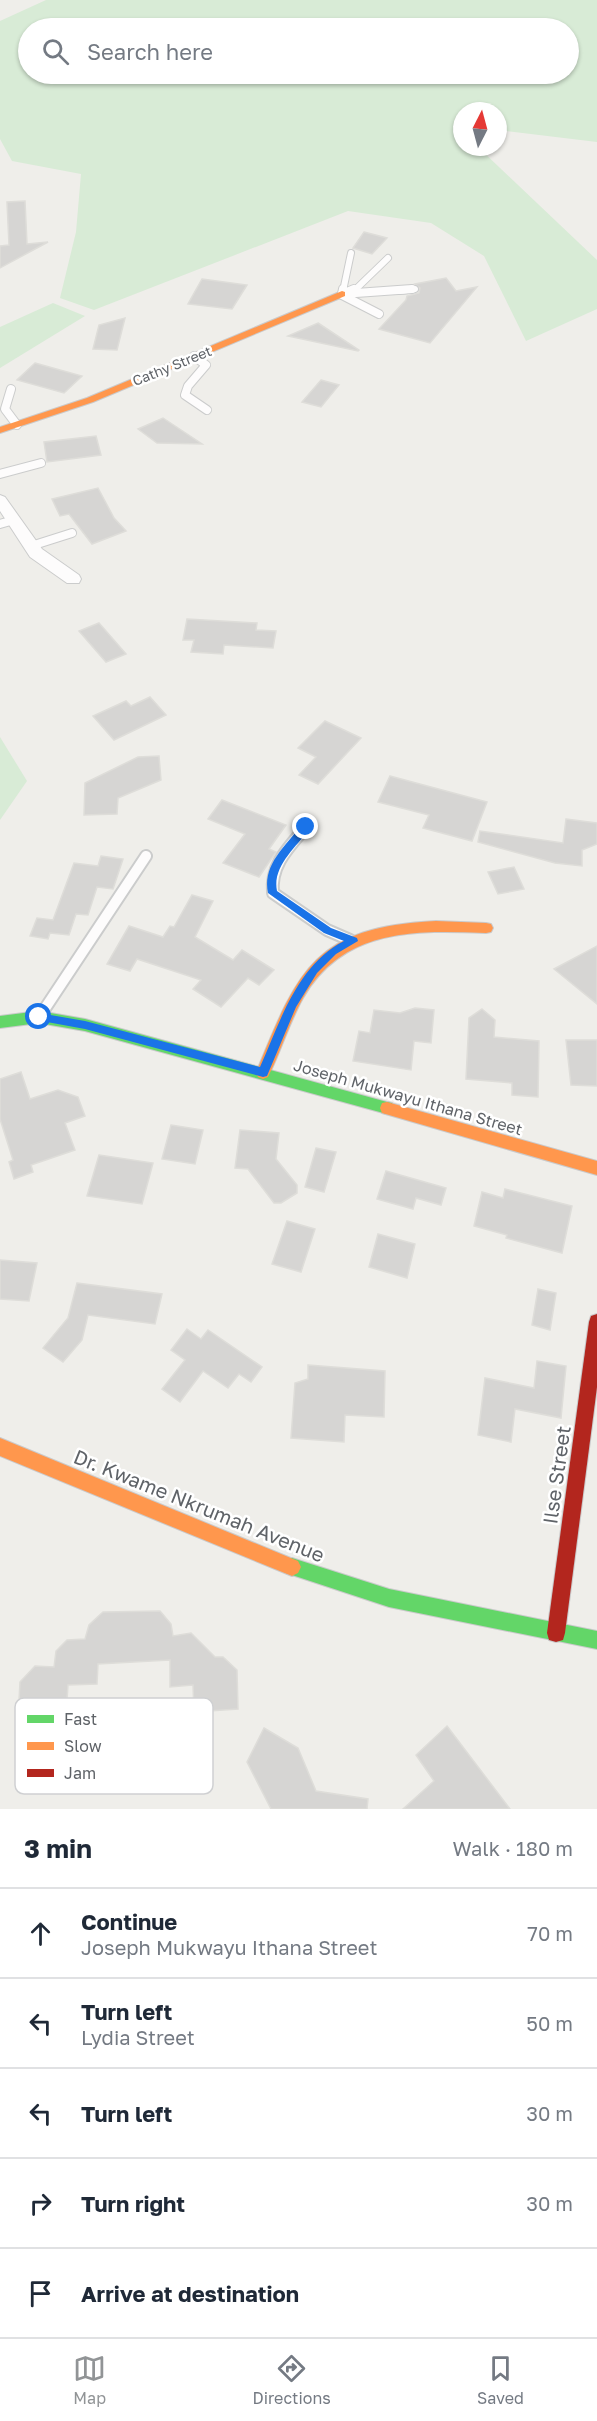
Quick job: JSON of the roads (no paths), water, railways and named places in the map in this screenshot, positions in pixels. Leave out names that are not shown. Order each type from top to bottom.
[{"type":"street","name":"Cathy Street","points":[[0,430],[90,400],[194,356],[224,346],[342,294]]},
{"type":"street","points":[[0,500],[7,522],[32,546],[36,553],[73,579]]},
{"type":"street","points":[[263,1073],[292,1005],[314,970],[332,952],[353,941],[405,928],[445,926],[486,928]]},
{"type":"street","name":"Joseph Mukwayu Ithana Street","points":[[0,1022],[39,1017],[85,1025],[597,1168]]},
{"type":"street","name":"Ilse Street","points":[[556,1633],[597,1322]]},
{"type":"street","name":"Dr. Kwame Nkrumah Avenue","points":[[0,1447],[273,1561],[388,1598],[597,1640]]},
{"type":"lane","points":[[342,294],[351,253]]},
{"type":"lane","points":[[342,294],[357,288],[388,258]]},
{"type":"lane","points":[[342,294],[384,293],[415,289]]},
{"type":"lane","points":[[342,294],[379,314]]},
{"type":"lane","points":[[194,356],[206,365],[204,371],[189,385],[185,396],[207,410]]},
{"type":"lane","points":[[11,389],[4,409],[17,425]]},
{"type":"lane","points":[[0,474],[41,463]]},
{"type":"lane","points":[[32,546],[72,533]]},
{"type":"lane","points":[[306,827],[274,868],[270,881],[273,893],[327,930],[353,941]]},
{"type":"lane","points":[[39,1017],[146,856]]}]
